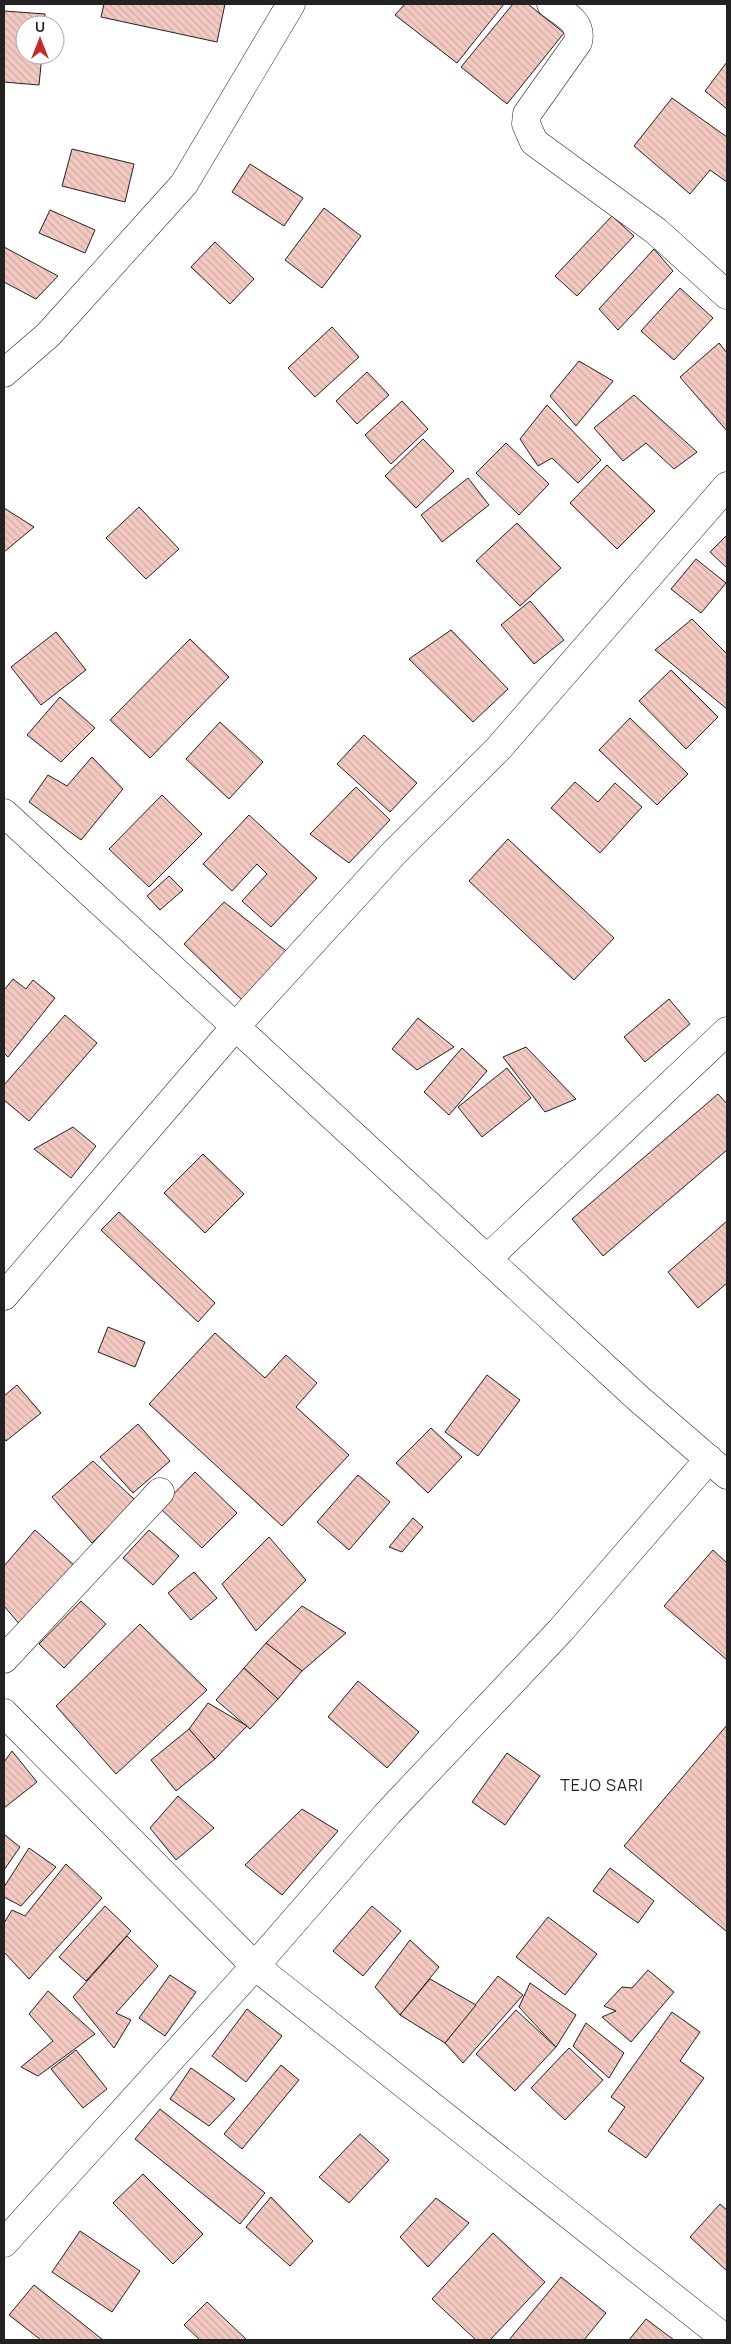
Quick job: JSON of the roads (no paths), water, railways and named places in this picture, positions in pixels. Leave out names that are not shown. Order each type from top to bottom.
[{"type":"street","points":[[4,373],[48,335],[184,184],[291,4]]},
{"type":"street","points":[[551,4],[576,23],[580,35],[578,42],[527,114],[526,124],[534,142],[656,231],[727,296]]},
{"type":"street","points":[[4,1296],[235,1027],[393,854],[498,749],[727,486]]},
{"type":"street","points":[[4,813],[639,1399],[718,1467],[388,1813],[256,1966],[4,2243]]},
{"type":"street","points":[[488,1259],[727,1031]]},
{"type":"street","points":[[4,1659],[160,1492]]},
{"type":"street","points":[[4,1713],[256,1966],[727,2340]]},
{"type":"district","name":"TEJO SARI","points":[[602,1785]]}]
